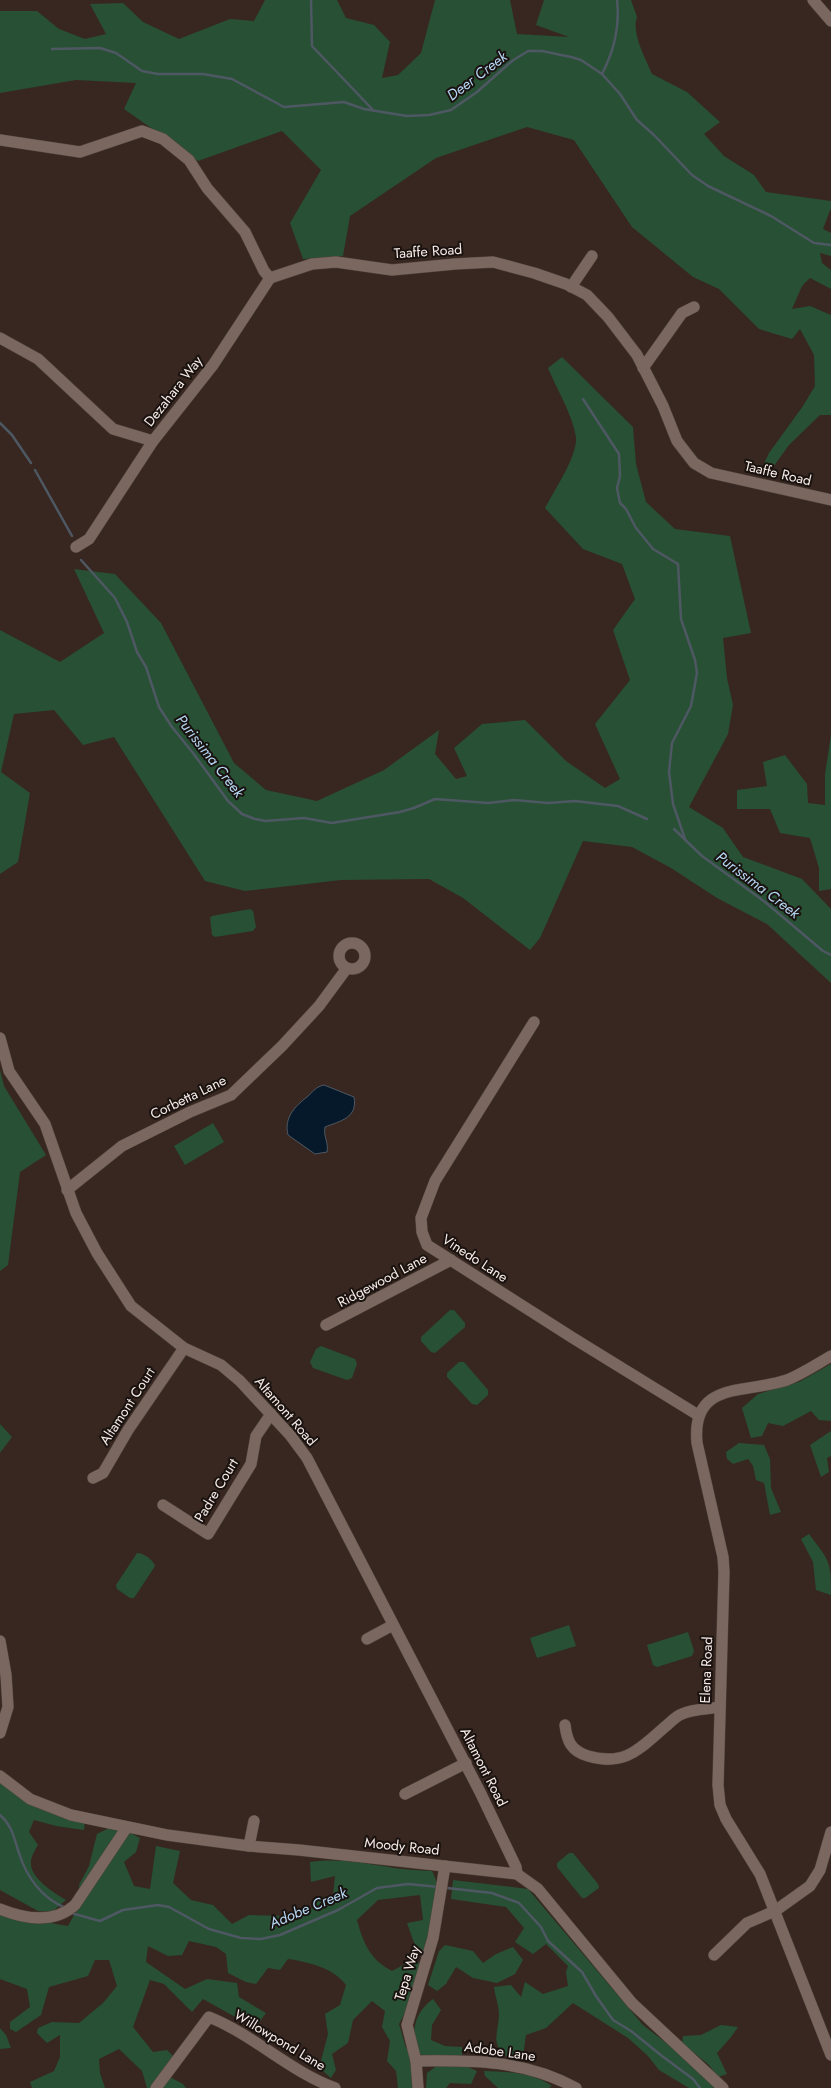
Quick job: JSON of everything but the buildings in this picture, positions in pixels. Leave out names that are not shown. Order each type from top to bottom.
[{"type":"street","points":[[813,0],[831,21]]},
{"type":"street","points":[[0,140],[80,152],[142,131],[164,139],[189,160],[207,188],[245,232],[264,271],[270,278]]},
{"type":"street","points":[[571,287],[592,256]]},
{"type":"street","name":"Taaffe Road","points":[[270,278],[312,264],[336,262],[392,270],[493,262],[542,275],[587,295],[608,316],[637,355],[663,406],[678,441],[694,463],[711,473],[831,500]]},
{"type":"street","name":"Dezahara Way","points":[[0,338],[38,359],[113,429],[153,441],[212,365],[270,278]]},
{"type":"street","points":[[644,368],[682,313],[694,307]]},
{"type":"street","points":[[76,547],[90,539],[153,441]]},
{"type":"street","name":"Corbetta Lane","points":[[67,1190],[122,1146],[190,1112],[231,1095],[319,1006],[347,968]]},
{"type":"street","name":"Vinedo Lane","points":[[534,1022],[435,1181],[420,1218],[422,1232],[427,1244],[698,1415]]},
{"type":"street","name":"Altamont Road","points":[[0,1038],[9,1071],[46,1124],[76,1214],[97,1253],[131,1306],[184,1348],[221,1365],[240,1381],[290,1435],[307,1458],[466,1763],[516,1867],[517,1874]]},
{"type":"street","name":"Ridgewood Lane","points":[[326,1325],[451,1260]]},
{"type":"street","name":"Altamont Court","points":[[93,1478],[103,1472],[128,1430],[184,1348]]},
{"type":"street","points":[[698,1415],[717,1395],[731,1390],[787,1380],[831,1356]]},
{"type":"street","name":"Padre Court","points":[[163,1505],[208,1534],[251,1464],[256,1436],[271,1414]]},
{"type":"street","name":"Elena Road","points":[[698,1415],[697,1443],[718,1533],[724,1572],[718,1785],[720,1806],[760,1874],[831,2054]]},
{"type":"street","points":[[367,1639],[393,1625]]},
{"type":"street","points":[[0,1641],[6,1674],[8,1707],[0,1733]]},
{"type":"street","points":[[565,1725],[567,1741],[572,1747],[585,1755],[612,1761],[637,1750],[681,1714],[720,1707]]},
{"type":"street","points":[[405,1794],[466,1763]]},
{"type":"street","name":"Moody Road","points":[[0,1776],[30,1799],[71,1815],[167,1835],[249,1846],[517,1874],[538,1889],[632,2003],[723,2088]]},
{"type":"street","points":[[249,1846],[254,1821]]},
{"type":"street","points":[[0,1909],[42,1920],[67,1913],[75,1905],[127,1827]]},
{"type":"street","points":[[714,1955],[747,1923],[775,1911],[810,1886],[820,1870],[831,1832]]},
{"type":"street","name":"Tepa Way","points":[[418,2088],[416,2061],[407,2025],[434,1938],[445,1866]]},
{"type":"street","name":"Willowpond Lane","points":[[156,2088],[209,2017],[225,2023],[321,2083],[335,2088]]},
{"type":"street","name":"Adobe Lane","points":[[416,2061],[472,2060],[508,2064],[538,2071],[576,2088]]},
{"type":"green space","points":[[265,0],[337,0],[346,18],[374,25],[390,42],[382,78],[398,75],[421,53],[435,0],[510,0],[517,34],[569,37],[536,25],[544,0],[631,0],[637,17],[636,31],[652,74],[687,92],[720,122],[704,134],[724,156],[754,175],[766,192],[831,201],[831,208],[823,229],[831,233],[831,256],[820,253],[822,263],[831,270],[831,289],[810,278],[802,286],[792,309],[810,306],[831,315],[831,415],[820,415],[789,445],[769,473],[760,472],[769,453],[815,386],[814,355],[800,329],[792,339],[759,329],[719,289],[693,277],[632,227],[574,140],[527,127],[436,158],[350,216],[343,256],[303,259],[290,223],[321,170],[282,131],[198,161],[124,109],[136,83],[76,80],[0,93],[0,11],[37,11],[59,29],[85,39],[106,34],[90,4],[123,3],[143,22],[179,39],[230,19],[254,21]]},
{"type":"green space","points":[[562,357],[633,427],[636,464],[646,502],[675,529],[730,536],[751,633],[723,638],[727,678],[733,705],[728,734],[689,807],[723,828],[743,857],[802,879],[831,909],[831,983],[767,924],[717,898],[671,868],[632,847],[583,841],[540,938],[530,950],[463,898],[429,879],[341,880],[245,891],[205,881],[114,737],[83,745],[54,710],[14,714],[1,772],[30,793],[18,862],[0,874],[0,630],[60,662],[104,633],[74,569],[115,574],[161,623],[234,763],[266,790],[317,801],[384,770],[439,730],[435,754],[456,779],[467,776],[454,748],[482,724],[525,720],[566,761],[605,788],[620,779],[595,724],[630,680],[613,630],[635,599],[622,564],[583,549],[545,508],[569,463],[576,445],[576,437],[571,419],[548,368]]},
{"type":"green space","points":[[831,735],[831,889],[819,891],[819,868],[810,838],[780,833],[770,809],[737,809],[737,790],[767,786],[763,762],[785,755],[807,784],[808,803],[825,805],[825,774]]},
{"type":"green space","points":[[250,909],[253,911],[256,927],[253,931],[215,937],[212,935],[210,918],[212,916]]},
{"type":"green space","points":[[0,1070],[4,1086],[46,1155],[20,1172],[8,1265],[0,1271]]},
{"type":"green space","points":[[213,1123],[224,1142],[185,1165],[174,1146]]},
{"type":"green space","points":[[450,1310],[454,1310],[465,1323],[465,1327],[435,1353],[431,1352],[421,1341],[421,1337]]},
{"type":"green space","points":[[321,1346],[355,1359],[357,1364],[352,1378],[347,1380],[313,1368],[310,1362],[316,1349]]},
{"type":"green space","points":[[459,1362],[464,1362],[488,1390],[488,1395],[477,1405],[472,1404],[447,1377],[447,1373]]},
{"type":"green space","points":[[831,1364],[831,1421],[819,1420],[811,1411],[783,1426],[768,1423],[762,1436],[751,1438],[742,1408],[758,1394],[799,1382]]},
{"type":"green space","points":[[0,1424],[12,1437],[0,1453]]},
{"type":"green space","points":[[831,1431],[831,1456],[827,1458],[829,1472],[821,1477],[810,1445]]},
{"type":"green space","points":[[739,1443],[764,1445],[770,1459],[771,1488],[781,1512],[770,1515],[764,1483],[756,1480],[753,1466],[748,1459],[733,1464],[727,1459],[726,1452]]},
{"type":"green space","points":[[809,1534],[828,1562],[831,1575],[831,1595],[816,1590],[813,1562],[801,1539]]},
{"type":"green space","points":[[137,1553],[148,1557],[155,1566],[134,1598],[130,1598],[117,1589],[116,1585]]},
{"type":"green space","points":[[569,1625],[576,1646],[537,1658],[530,1638]]},
{"type":"green space","points":[[688,1632],[694,1651],[692,1656],[657,1667],[653,1665],[647,1645]]},
{"type":"green space","points":[[0,1780],[85,1821],[84,1830],[56,1826],[34,1820],[29,1832],[38,1845],[31,1860],[34,1872],[43,1884],[66,1900],[52,1912],[38,1911],[0,1890]]},
{"type":"green space","points":[[115,1825],[140,1838],[136,1852],[124,1862],[134,1886],[150,1889],[156,1846],[180,1851],[173,1883],[191,1900],[213,1905],[232,1924],[249,1915],[289,1916],[309,1912],[319,1898],[333,1895],[335,1876],[311,1882],[310,1862],[341,1861],[400,1869],[432,1871],[438,1890],[439,1910],[431,1949],[418,1954],[407,1923],[423,1920],[420,1895],[378,1900],[357,1920],[368,1950],[384,1967],[392,1971],[407,1963],[420,1962],[407,2009],[399,2024],[406,2048],[415,2056],[411,2071],[412,2088],[398,2088],[396,2071],[387,2061],[390,2041],[382,2027],[385,2011],[372,2001],[353,2020],[348,2043],[332,2054],[336,2070],[331,2078],[319,2068],[328,2034],[325,2014],[340,2005],[346,1985],[335,1974],[312,1964],[288,1959],[280,1970],[268,1968],[256,1984],[246,1982],[228,1973],[226,1954],[216,1947],[189,1941],[182,1955],[168,1956],[148,1946],[146,1962],[185,1989],[207,1979],[237,1983],[239,1997],[266,2013],[255,2028],[203,1999],[192,2012],[164,1984],[150,1980],[133,2027],[153,2052],[167,2050],[175,2058],[168,2076],[183,2084],[186,2088],[147,2088],[142,2071],[119,2049],[99,2059],[100,2073],[105,2088],[32,2088],[30,2082],[54,2071],[60,2057],[60,2035],[47,2043],[37,2033],[38,2028],[52,2022],[79,2023],[103,2003],[117,1986],[109,1960],[95,1960],[88,1976],[49,1987],[41,2015],[16,2032],[10,2029],[10,2022],[30,2007],[27,1989],[0,1979],[0,1914],[68,1926],[80,1904],[79,1885],[89,1866],[97,1834]]},
{"type":"green space","points":[[569,1853],[573,1853],[598,1884],[599,1888],[585,1898],[582,1898],[557,1867],[557,1863]]},
{"type":"green space","points":[[453,1880],[528,1889],[643,2025],[692,2063],[715,2088],[689,2088],[659,2070],[648,2056],[628,2038],[573,2003],[546,2028],[526,2035],[523,2056],[511,2059],[504,2054],[497,2045],[496,2040],[499,2015],[494,1987],[511,1985],[521,1997],[525,1982],[543,1994],[568,1986],[566,1972],[568,1966],[546,1944],[533,1954],[515,1942],[524,1928],[506,1907],[451,1899]]},
{"type":"green space","points":[[445,1945],[473,1951],[483,1963],[496,1954],[513,1947],[523,1960],[515,1974],[497,1983],[473,1978],[456,1967],[446,1984],[437,1991],[428,1985],[439,1951]]},
{"type":"green space","points":[[433,1999],[441,2010],[432,2025],[431,2040],[445,2046],[462,2047],[462,2055],[428,2057],[415,2052],[414,2029],[418,2016]]},
{"type":"green space","points":[[721,2025],[738,2027],[717,2053],[727,2074],[718,2077],[709,2065],[682,2043],[683,2036],[701,2035]]},
{"type":"green space","points":[[0,2028],[6,2035],[11,2048],[0,2049]]},
{"type":"green space","points":[[461,2064],[477,2071],[471,2084],[450,2083],[446,2088],[426,2088],[427,2073],[438,2065]]},
{"type":"green space","points":[[484,2071],[528,2075],[552,2086],[549,2088],[498,2088],[485,2076]]},
{"type":"water","points":[[324,1085],[354,1097],[355,1104],[347,1118],[325,1127],[327,1152],[315,1154],[288,1135],[287,1123],[291,1113],[298,1105],[316,1088]]},
{"type":"waterway","points":[[311,0],[312,46],[374,111]]},
{"type":"waterway","points":[[602,74],[610,57],[617,29],[617,0]]},
{"type":"waterway","name":"Deer Creek","points":[[52,49],[100,48],[116,53],[142,71],[158,74],[203,74],[232,79],[284,107],[344,102],[364,109],[407,116],[429,115],[451,110],[477,92],[512,61],[528,51],[542,51],[571,57],[581,60],[602,74],[620,94],[637,120],[692,175],[708,186],[771,216],[814,243],[831,245]]},
{"type":"waterway","points":[[583,399],[619,454],[620,476],[617,488],[620,503],[626,509],[636,528],[653,549],[678,564],[681,619],[695,660],[697,673],[691,706],[672,743],[669,772],[673,804],[685,839]]},
{"type":"waterway","name":"Purissima Creek","points":[[0,423],[12,435],[31,463]]},
{"type":"waterway","name":"Purissima Creek","points":[[35,470],[72,536]]},
{"type":"waterway","name":"Purissima Creek","points":[[81,560],[115,598],[127,622],[137,652],[146,667],[159,707],[228,801],[242,814],[266,821],[304,818],[332,823],[400,812],[435,799],[488,803],[514,800],[548,803],[575,801],[618,806],[647,819]]},
{"type":"waterway","name":"Purissima Creek","points":[[674,829],[702,856],[765,902],[823,951],[831,955]]},
{"type":"waterway","name":"Adobe Creek","points":[[0,1815],[10,1827],[22,1862],[36,1886],[50,1899],[66,1908]]},
{"type":"waterway","name":"Adobe Creek","points":[[71,1913],[100,1921],[123,1910],[158,1905],[169,1907],[209,1929],[241,1938],[261,1939],[280,1935],[338,1910],[377,1888],[408,1884],[439,1887]]},
{"type":"waterway","name":"Adobe Creek","points":[[447,1888],[492,1893],[519,1903],[541,1927],[548,1941],[582,1972],[613,2020],[631,2031],[693,2079],[700,2088]]}]
